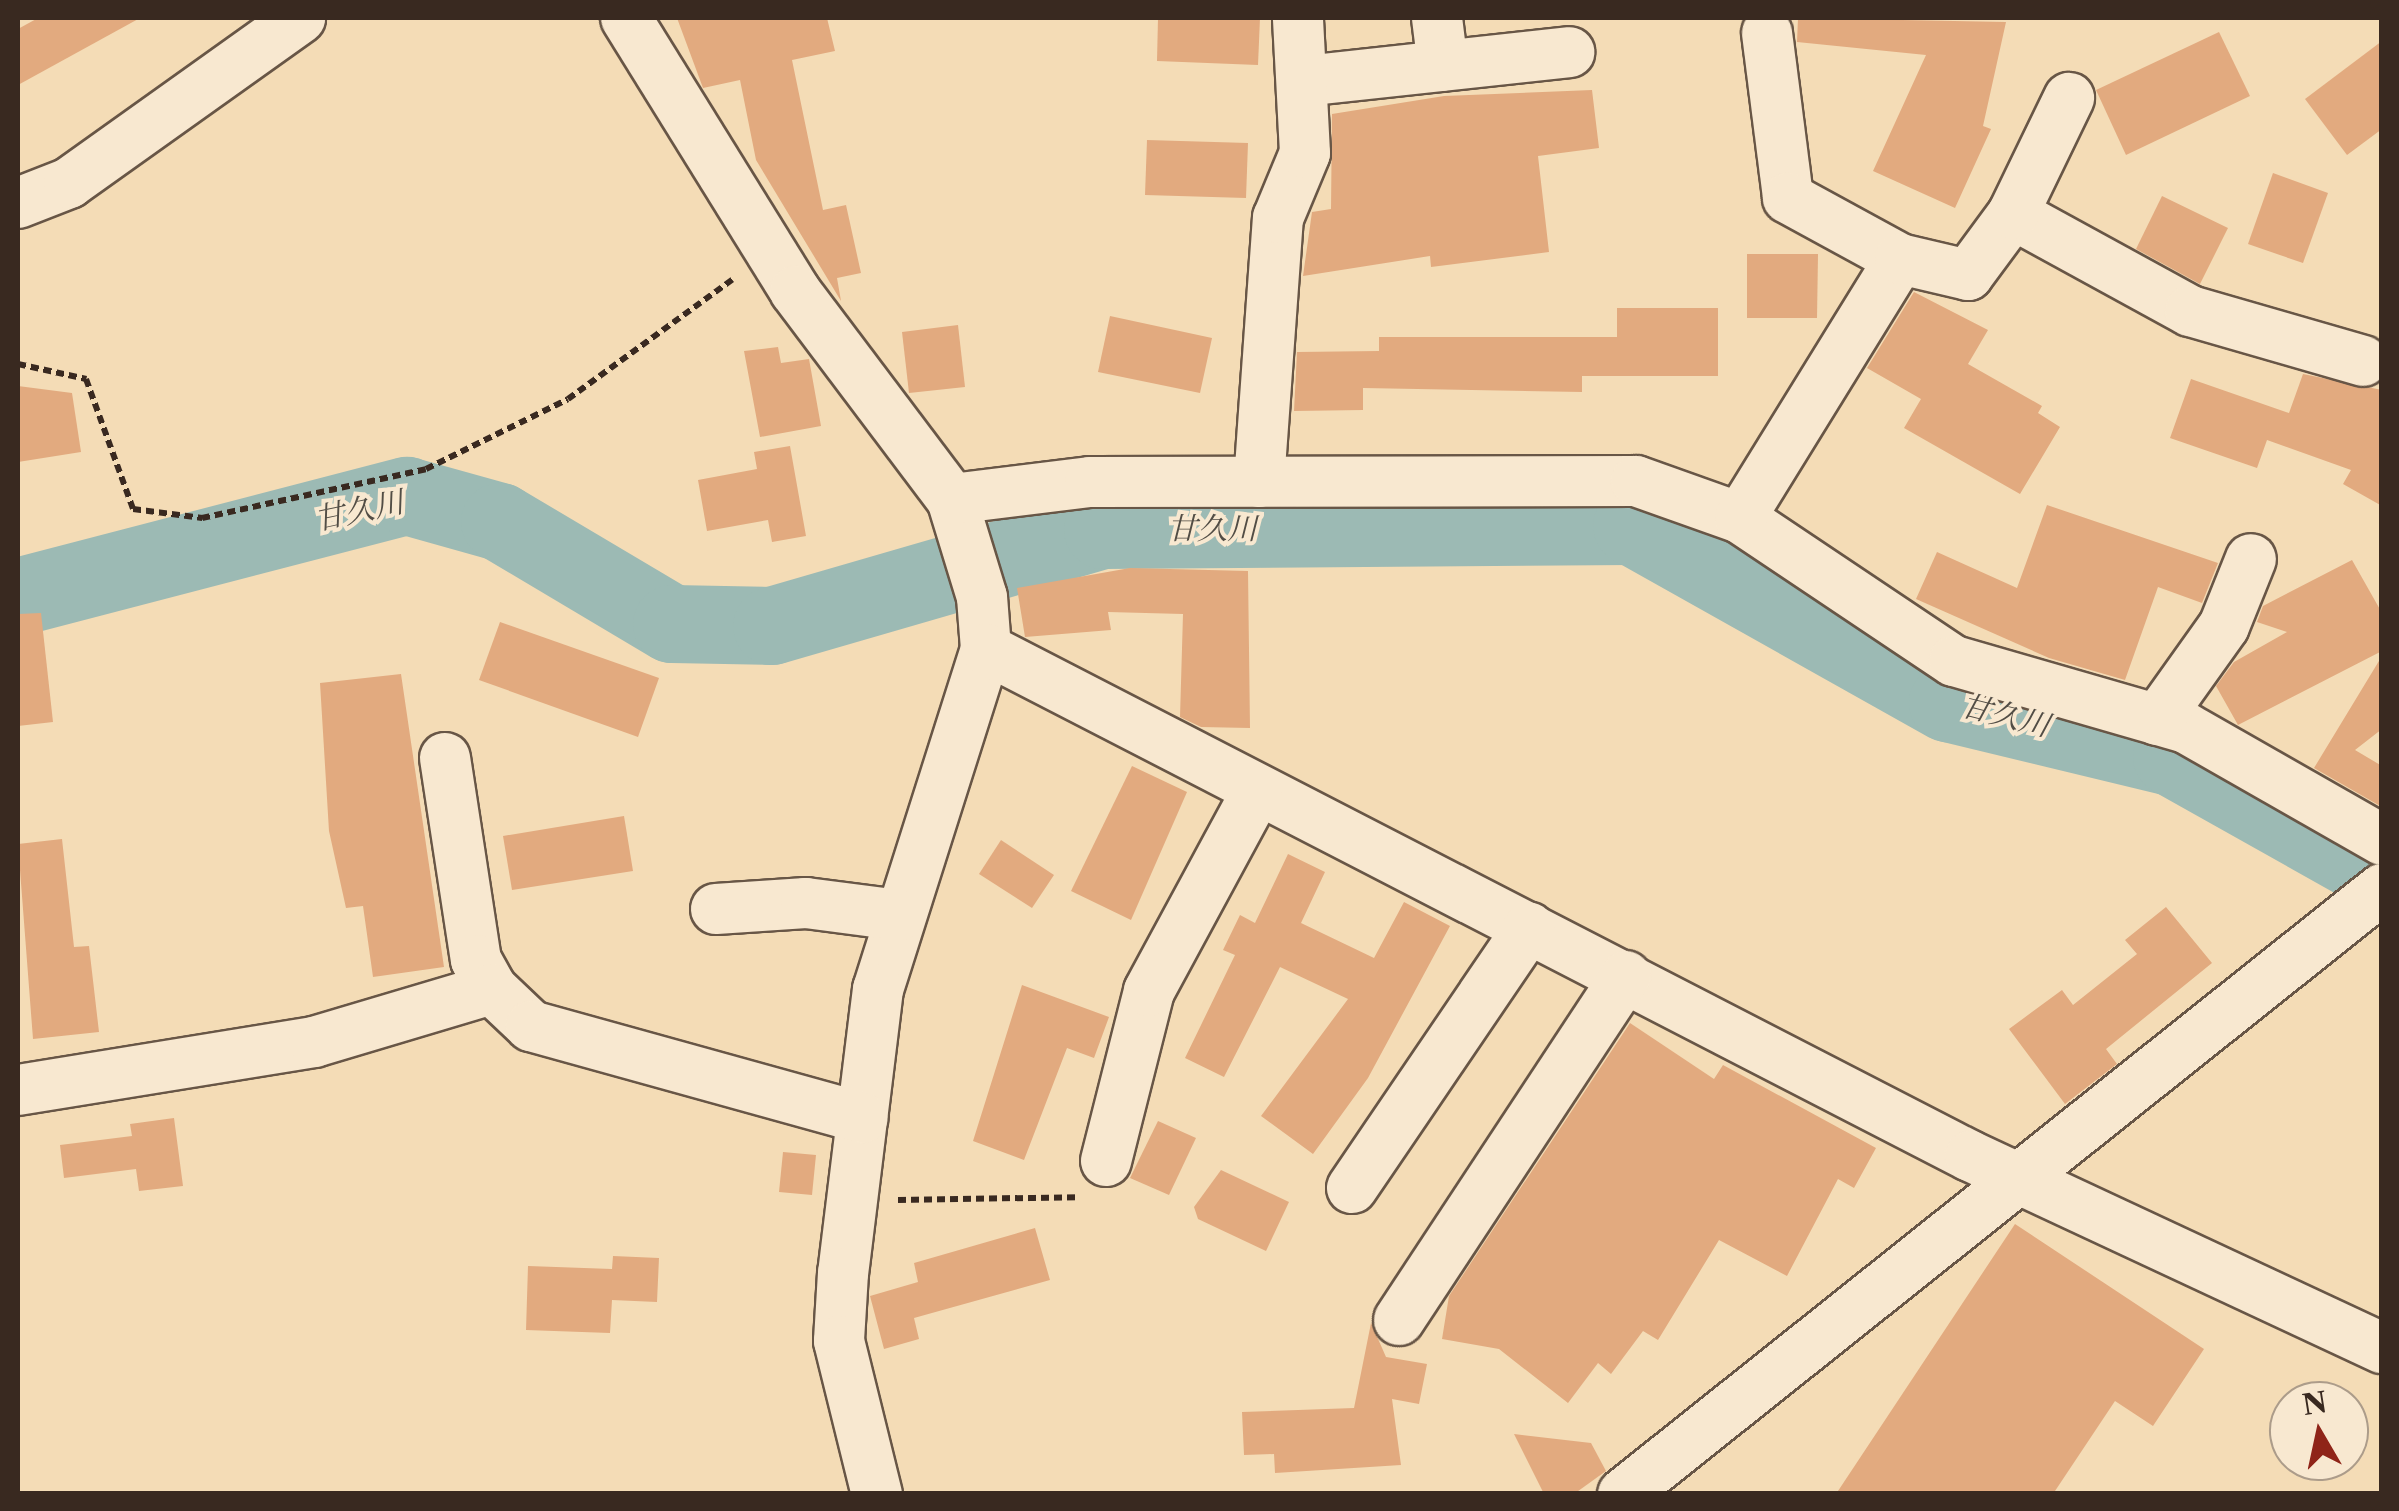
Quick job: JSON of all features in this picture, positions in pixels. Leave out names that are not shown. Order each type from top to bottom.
[{"type":"street","points":[[626,18],[770,252],[958,515],[982,597],[986,650],[878,990],[852,1200],[839,1340],[877,1494]]},
{"type":"street","points":[[1258,482],[1278,218],[1305,153],[1298,18]]},
{"type":"street","points":[[18,204],[69,183],[273,27]]},
{"type":"street","points":[[1767,32],[1788,198],[1900,259],[1968,275],[2013,214],[2069,98]]},
{"type":"street","points":[[1304,81],[1440,42],[1570,52]]},
{"type":"street","points":[[2013,214],[2190,311],[2363,361]]},
{"type":"street","points":[[1740,518],[1900,259]]},
{"type":"street","points":[[958,515],[1090,482],[1636,482],[1740,518],[1954,661],[2158,720],[2382,840]]},
{"type":"street","points":[[2158,720],[2224,626],[2251,560]]},
{"type":"street","points":[[986,650],[2023,1182],[2382,1348]]},
{"type":"street","points":[[446,758],[476,960],[492,988],[531,1026],[862,1118]]},
{"type":"street","points":[[1106,1161],[1149,991],[1257,791]]},
{"type":"street","points":[[1623,1494],[2023,1182],[2382,889]]},
{"type":"street","points":[[716,909],[806,903],[899,914]]},
{"type":"street","points":[[1352,1188],[1529,928]]},
{"type":"street","points":[[1399,1320],[1626,976]]},
{"type":"street","points":[[18,1090],[314,1042],[492,988]]},
{"type":"path","points":[[18,364],[86,379],[132,509],[202,518],[426,469],[568,399],[770,252]]},
{"type":"path","points":[[852,1200],[1077,1199],[1106,1161]]},
{"type":"building","points":[[38,18],[140,18],[18,85],[18,29]]},
{"type":"building","points":[[677,18],[827,18],[835,51],[792,60],[823,210],[846,205],[861,273],[837,278],[841,301],[756,160],[740,80],[703,88]]},
{"type":"building","points":[[1158,18],[1260,18],[1258,65],[1157,61]]},
{"type":"building","points":[[1798,18],[2006,22],[1983,126],[1991,129],[1955,208],[1873,171],[1926,55],[1797,42]]},
{"type":"building","points":[[2219,32],[2250,96],[2126,155],[2096,90]]},
{"type":"building","points":[[2382,41],[2382,129],[2347,155],[2305,99]]},
{"type":"building","points":[[1592,90],[1599,148],[1538,156],[1549,252],[1431,267],[1430,256],[1303,276],[1312,212],[1331,209],[1332,114],[1444,96]]},
{"type":"building","points":[[1147,140],[1248,143],[1246,198],[1145,195]]},
{"type":"building","points":[[2273,173],[2328,193],[2303,263],[2248,244]]},
{"type":"building","points":[[2162,196],[2228,228],[2200,284],[2136,249]]},
{"type":"building","points":[[1747,254],[1818,254],[1817,318],[1747,318]]},
{"type":"building","points":[[1914,292],[1988,330],[1968,364],[2042,406],[2038,413],[2060,427],[2020,494],[1904,428],[1921,399],[1867,368]]},
{"type":"building","points":[[1617,308],[1718,308],[1718,376],[1582,376],[1582,392],[1363,388],[1363,410],[1294,411],[1297,352],[1379,351],[1379,337],[1617,337]]},
{"type":"building","points":[[1110,316],[1212,338],[1200,393],[1098,372]]},
{"type":"building","points":[[958,325],[965,387],[909,393],[902,332]]},
{"type":"building","points":[[778,347],[781,363],[809,359],[821,426],[760,437],[744,351]]},
{"type":"building","points":[[2303,374],[2382,390],[2382,506],[2343,484],[2351,470],[2267,440],[2257,468],[2170,438],[2191,379],[2289,413]]},
{"type":"building","points":[[18,386],[72,393],[81,452],[18,462]]},
{"type":"building","points":[[790,446],[806,536],[772,542],[768,520],[707,531],[698,480],[757,469],[754,452]]},
{"type":"building","points":[[2047,505],[2218,563],[2202,603],[2158,587],[2125,680],[2049,658],[1916,599],[1937,552],[2017,588]]},
{"type":"building","points":[[2352,560],[2382,613],[2382,651],[2238,725],[2216,686],[2234,662],[2287,632],[2257,622],[2263,606]]},
{"type":"building","points":[[1130,568],[1248,571],[1250,728],[1201,727],[1180,717],[1183,614],[1108,612],[1111,630],[1025,637],[1017,588]]},
{"type":"building","points":[[41,613],[53,722],[18,726],[18,614]]},
{"type":"building","points":[[500,622],[659,678],[638,737],[479,680]]},
{"type":"building","points":[[2382,656],[2382,729],[2355,750],[2382,766],[2382,807],[2314,768]]},
{"type":"building","points":[[401,674],[444,967],[373,977],[363,906],[346,908],[329,831],[320,683]]},
{"type":"building","points":[[1132,766],[1187,792],[1131,920],[1071,891]]},
{"type":"building","points":[[624,816],[633,871],[512,890],[503,836]]},
{"type":"building","points":[[62,839],[74,947],[89,946],[99,1032],[33,1039],[18,844]]},
{"type":"building","points":[[1001,840],[1054,875],[1032,908],[979,874]]},
{"type":"building","points":[[1288,854],[1325,872],[1301,923],[1374,958],[1404,902],[1450,926],[1368,1078],[1313,1154],[1261,1116],[1348,999],[1280,967],[1224,1077],[1185,1058],[1235,955],[1223,950],[1240,915],[1255,923]]},
{"type":"building","points":[[2166,907],[2212,963],[2106,1049],[2117,1064],[2065,1104],[2009,1029],[2062,990],[2073,1005],[2137,954],[2125,940]]},
{"type":"building","points":[[1022,985],[1109,1017],[1094,1058],[1067,1048],[1024,1160],[973,1141]]},
{"type":"building","points":[[1630,1023],[1714,1079],[1723,1065],[1876,1148],[1854,1188],[1838,1179],[1787,1276],[1719,1240],[1658,1340],[1643,1331],[1611,1374],[1598,1363],[1568,1403],[1499,1349],[1442,1339],[1449,1296]]},
{"type":"building","points":[[174,1118],[183,1186],[139,1191],[136,1169],[64,1178],[60,1145],[132,1136],[130,1124]]},
{"type":"building","points":[[1158,1121],[1196,1138],[1169,1195],[1130,1178]]},
{"type":"building","points":[[783,1152],[816,1155],[812,1195],[779,1192]]},
{"type":"building","points":[[1221,1170],[1289,1202],[1266,1251],[1198,1219],[1194,1207]]},
{"type":"building","points":[[2015,1224],[2204,1349],[2153,1426],[2115,1401],[2053,1494],[1836,1494]]},
{"type":"building","points":[[1035,1228],[1050,1280],[914,1318],[919,1339],[884,1349],[870,1296],[918,1282],[914,1263]]},
{"type":"building","points":[[613,1256],[659,1258],[657,1302],[612,1300],[610,1333],[526,1330],[528,1266],[612,1269]]},
{"type":"building","points":[[1371,1323],[1386,1357],[1427,1364],[1419,1404],[1392,1399],[1401,1465],[1275,1473],[1274,1454],[1244,1455],[1242,1412],[1354,1408]]},
{"type":"building","points":[[1514,1434],[1591,1443],[1606,1471],[1574,1494],[1544,1494]]},
{"type":"waterway","name":"甘久川","points":[[18,597],[407,496],[500,522],[672,624],[772,626],[1103,530],[1632,526],[1948,703],[2172,757],[2382,875]]}]
